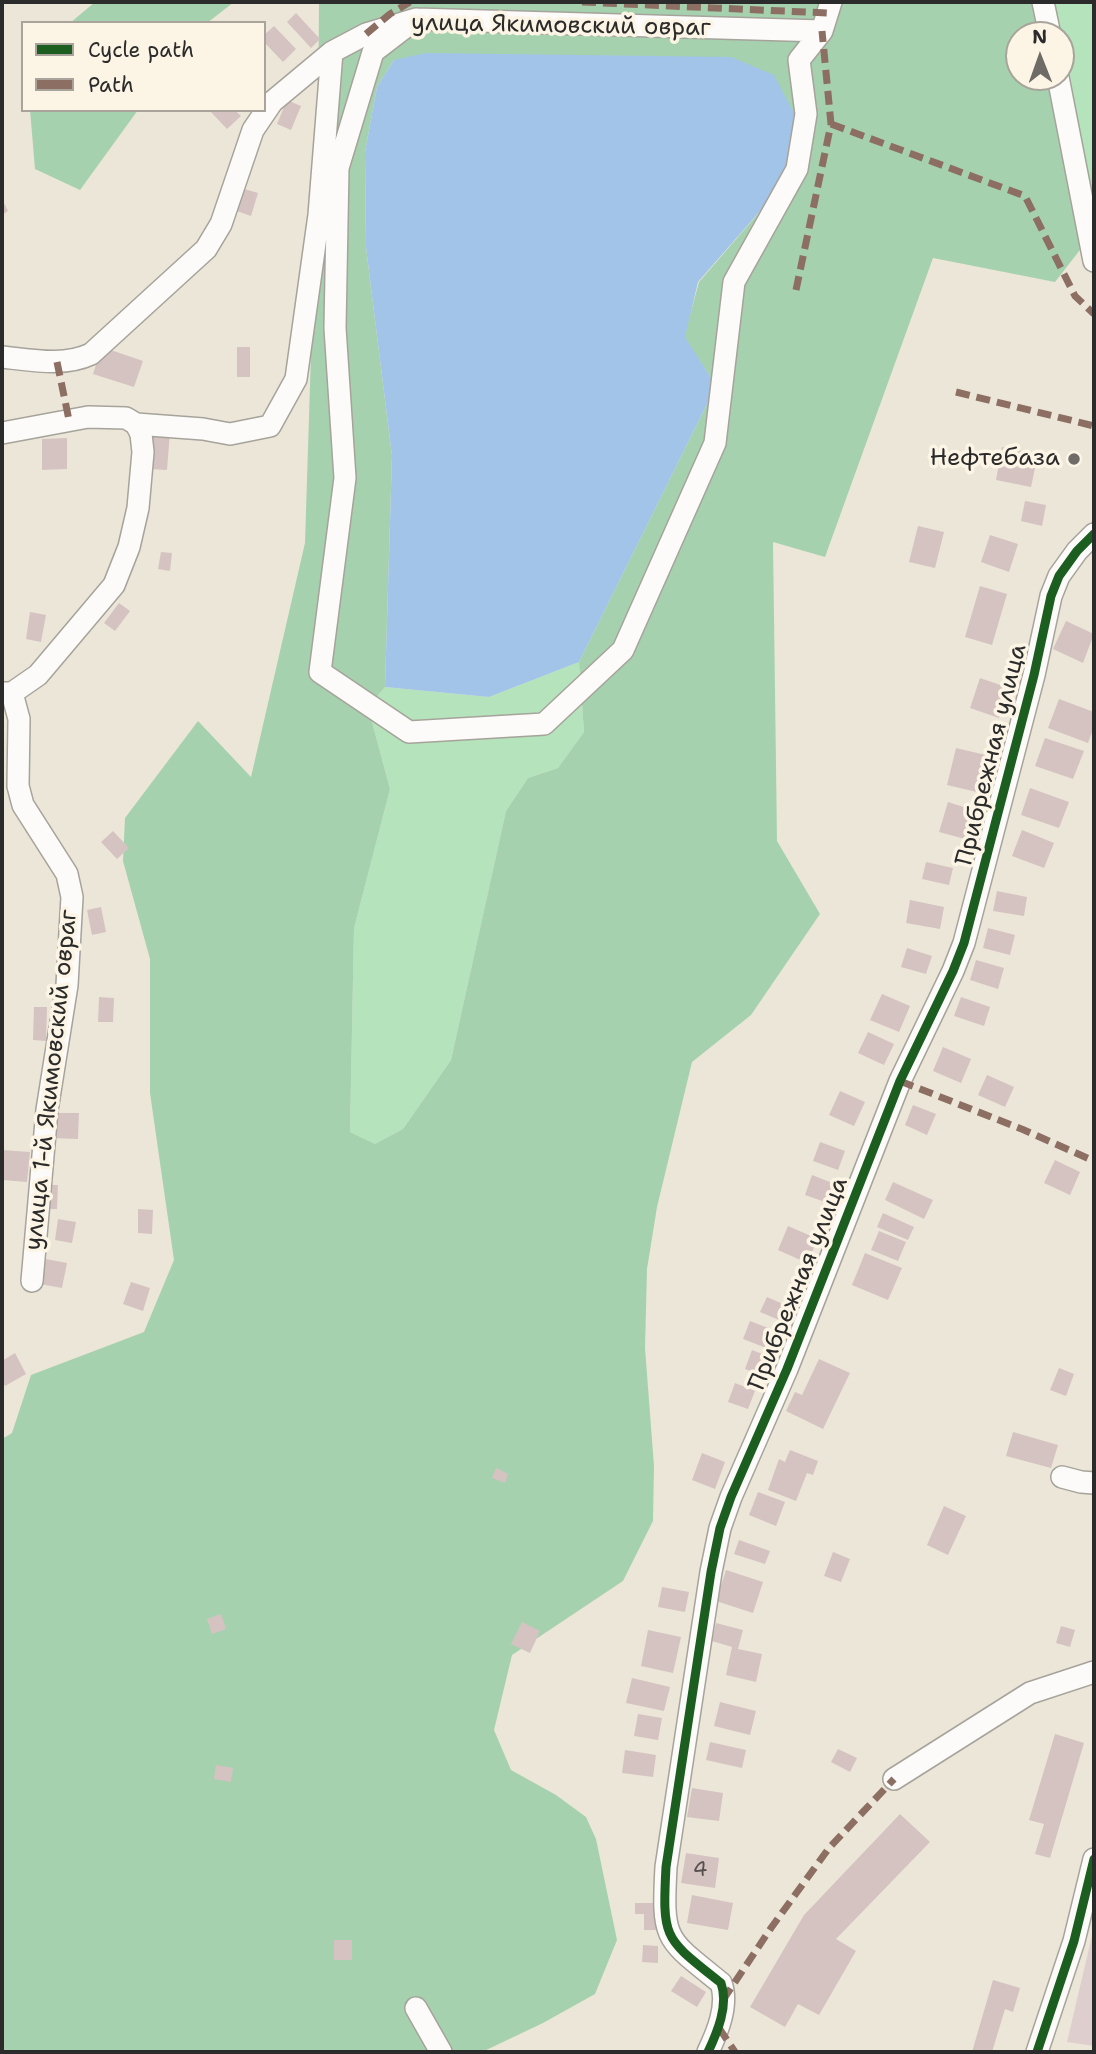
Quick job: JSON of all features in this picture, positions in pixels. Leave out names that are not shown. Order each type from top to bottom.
[{"type":"street","points":[[416,19],[373,52],[338,168],[335,328],[345,478],[320,673],[409,732],[544,724],[623,650],[715,443],[734,282],[797,169],[806,114],[799,60],[822,31],[831,2]]},
{"type":"street","points":[[1043,2],[1046,21]]},
{"type":"street","name":"улица Якимовский овраг","points":[[266,111],[272,102],[332,52],[366,34],[416,19],[822,31]]},
{"type":"street","points":[[2,433],[88,417],[126,418],[136,424],[203,429],[230,434],[270,426],[296,379],[319,215],[332,52]]},
{"type":"street","points":[[1061,91],[1094,261]]},
{"type":"street","name":"улица Якимовский овраг","points":[[2,357],[57,362],[76,361],[91,355],[197,258],[206,249],[221,224],[253,130],[265,112]]},
{"type":"street","points":[[7,694],[38,676],[114,585],[129,547],[138,509],[143,452],[141,435],[136,424]]},
{"type":"street","name":"Прибрежная улица","points":[[708,2052],[719,2028],[724,1992],[721,1983],[678,1948],[667,1932],[664,1908],[666,1867],[720,1528],[787,1369],[900,1081],[964,943],[1034,675],[1051,596],[1059,576],[1077,551],[1094,534]]},
{"type":"street","name":"улица 1-й Якимовский овраг","points":[[7,694],[19,719],[18,786],[23,804],[66,874],[72,897],[67,985],[47,1110],[32,1282]]},
{"type":"street","points":[[1062,1477],[1094,1483]]},
{"type":"street","points":[[894,1779],[1030,1693],[1094,1672]]},
{"type":"street","points":[[1037,2052],[1091,1883],[1094,1860]]},
{"type":"street","points":[[416,2008],[441,2052]]},
{"type":"shaded area","points":[[1094,1927],[1094,2046],[1067,2042]]},
{"type":"green space","points":[[95,2],[234,2],[210,21],[72,21]]},
{"type":"green space","points":[[319,2],[1043,2],[1047,21],[1005,21],[1005,91],[1061,91],[1090,237],[1055,282],[933,258],[825,557],[773,542],[777,841],[820,914],[751,1015],[692,1062],[657,1207],[647,1269],[645,1348],[654,1466],[653,1521],[623,1581],[512,1655],[494,1730],[511,1770],[556,1795],[586,1817],[596,1839],[617,1940],[595,1994],[482,2052],[2,2052],[2,1439],[12,1433],[31,1375],[144,1332],[174,1260],[150,1093],[150,959],[123,861],[125,818],[198,721],[251,777],[305,543],[318,132]],"holes":[[[394,60],[789,178],[699,282],[684,337],[716,386],[579,662],[584,732],[558,768],[528,778],[506,811],[451,1060],[403,1129],[375,1144],[350,1132],[354,928],[390,789],[368,707],[385,687],[392,456],[366,247],[365,152],[377,87]]]},
{"type":"green space","points":[[1043,2],[1094,2],[1094,239],[1064,91],[1075,91],[1075,21],[1047,21]]},
{"type":"green space","points":[[30,112],[137,112],[80,190],[35,169]]},
{"type":"green space","points":[[579,662],[584,732],[558,768],[528,778],[506,811],[451,1060],[403,1129],[375,1144],[350,1132],[354,928],[390,789],[368,707],[385,687],[489,697]]},
{"type":"water","points":[[426,53],[731,57],[774,75],[797,119],[789,178],[698,282],[685,337],[716,386],[579,662],[489,697],[385,687],[392,456],[366,247],[365,152],[377,87],[394,60]]},
{"type":"building","points":[[296,13],[320,39],[311,48],[287,22]]},
{"type":"building","points":[[274,26],[296,49],[283,62],[266,44],[266,33]]},
{"type":"building","points":[[287,100],[301,106],[291,130],[277,124]]},
{"type":"building","points":[[211,112],[237,112],[241,116],[227,129]]},
{"type":"building","points":[[241,188],[258,193],[251,216],[234,210]]},
{"type":"building","points":[[2,199],[8,211],[2,215]]},
{"type":"building","points":[[102,347],[143,361],[134,387],[93,374]]},
{"type":"building","points":[[237,347],[250,347],[250,377],[237,377]]},
{"type":"building","points":[[153,429],[170,431],[167,470],[150,469]]},
{"type":"building","points":[[67,438],[67,469],[42,470],[42,439]]},
{"type":"building","points":[[1002,447],[1038,454],[1031,487],[996,480]]},
{"type":"building","points":[[1025,501],[1046,505],[1042,526],[1021,521]]},
{"type":"building","points":[[918,526],[944,532],[935,568],[909,562]]},
{"type":"building","points":[[990,535],[1018,544],[1009,572],[981,562]]},
{"type":"building","points":[[161,552],[172,553],[170,571],[158,569]]},
{"type":"building","points":[[980,586],[1007,594],[992,645],[965,637]]},
{"type":"building","points":[[119,603],[130,611],[115,631],[104,623]]},
{"type":"building","points":[[30,612],[46,615],[41,642],[26,639]]},
{"type":"building","points":[[1066,621],[1094,634],[1083,663],[1053,649]]},
{"type":"building","points":[[980,678],[1009,688],[999,718],[970,708]]},
{"type":"building","points":[[1059,699],[1094,712],[1094,727],[1088,743],[1048,728]]},
{"type":"building","points":[[1045,738],[1084,751],[1073,779],[1035,766]]},
{"type":"building","points":[[956,748],[990,756],[981,793],[947,785]]},
{"type":"building","points":[[1030,788],[1069,802],[1059,828],[1021,815]]},
{"type":"building","points":[[948,802],[973,810],[965,839],[939,832]]},
{"type":"building","points":[[1022,830],[1054,843],[1044,868],[1012,856]]},
{"type":"building","points":[[113,831],[129,848],[117,859],[101,842]]},
{"type":"building","points":[[926,862],[953,868],[949,885],[922,879]]},
{"type":"building","points":[[997,891],[1027,897],[1024,916],[993,911]]},
{"type":"building","points":[[910,900],[944,907],[940,929],[906,923]]},
{"type":"building","points":[[101,907],[106,932],[92,935],[87,910]]},
{"type":"building","points":[[988,928],[1015,935],[1010,955],[983,948]]},
{"type":"building","points":[[907,948],[932,956],[926,974],[901,967]]},
{"type":"building","points":[[976,960],[1004,968],[998,989],[970,980]]},
{"type":"building","points":[[882,994],[910,1006],[899,1032],[870,1020]]},
{"type":"building","points":[[99,997],[114,998],[113,1022],[98,1022]]},
{"type":"building","points":[[961,997],[990,1007],[984,1026],[954,1016]]},
{"type":"building","points":[[34,1007],[47,1007],[46,1041],[33,1040]]},
{"type":"building","points":[[868,1032],[894,1044],[884,1065],[858,1053]]},
{"type":"building","points":[[943,1047],[971,1059],[961,1083],[933,1071]]},
{"type":"building","points":[[987,1075],[1014,1087],[1005,1107],[978,1095]]},
{"type":"building","points":[[840,1091],[865,1102],[854,1126],[829,1115]]},
{"type":"building","points":[[913,1105],[936,1114],[927,1135],[905,1125]]},
{"type":"building","points":[[51,1113],[79,1113],[78,1139],[50,1138]]},
{"type":"building","points":[[820,1142],[845,1151],[838,1170],[813,1161]]},
{"type":"building","points":[[2,1150],[30,1152],[27,1182],[2,1180]]},
{"type":"building","points":[[1055,1160],[1080,1172],[1070,1195],[1044,1183]]},
{"type":"building","points":[[812,1175],[835,1184],[828,1203],[805,1195]]},
{"type":"building","points":[[893,1182],[933,1200],[924,1219],[885,1200]]},
{"type":"building","points":[[45,1185],[58,1185],[57,1209],[43,1209]]},
{"type":"building","points":[[138,1209],[153,1210],[152,1234],[138,1233]]},
{"type":"building","points":[[883,1213],[914,1227],[908,1240],[877,1227]]},
{"type":"building","points":[[58,1219],[76,1222],[72,1243],[55,1240]]},
{"type":"building","points":[[788,1226],[818,1239],[807,1263],[778,1250]]},
{"type":"building","points":[[879,1231],[906,1242],[898,1261],[871,1250]]},
{"type":"building","points":[[865,1253],[902,1268],[888,1300],[852,1285]]},
{"type":"building","points":[[46,1259],[67,1263],[62,1288],[40,1284]]},
{"type":"building","points":[[131,1282],[150,1288],[143,1311],[123,1304]]},
{"type":"building","points":[[767,1297],[790,1307],[784,1322],[760,1312]]},
{"type":"building","points":[[750,1321],[776,1331],[769,1349],[743,1339]]},
{"type":"building","points":[[752,1350],[770,1357],[763,1376],[745,1369]]},
{"type":"building","points":[[15,1353],[26,1374],[5,1386],[2,1380],[2,1361]]},
{"type":"building","points":[[819,1359],[850,1373],[823,1429],[786,1411],[795,1392],[802,1395]]},
{"type":"building","points":[[1059,1368],[1074,1374],[1066,1396],[1050,1390]]},
{"type":"building","points":[[735,1383],[755,1391],[748,1409],[728,1402]]},
{"type":"building","points":[[1013,1432],[1058,1445],[1051,1468],[1006,1456]]},
{"type":"building","points":[[790,1450],[818,1461],[813,1475],[807,1473],[796,1501],[768,1490],[779,1459],[785,1462]]},
{"type":"building","points":[[702,1453],[725,1462],[715,1489],[692,1480]]},
{"type":"building","points":[[496,1468],[508,1474],[505,1483],[492,1478]]},
{"type":"building","points":[[758,1492],[785,1502],[776,1526],[749,1515]]},
{"type":"building","points":[[944,1506],[966,1516],[948,1555],[927,1545]]},
{"type":"building","points":[[739,1540],[770,1551],[765,1564],[734,1554]]},
{"type":"building","points":[[833,1552],[850,1559],[841,1582],[824,1576]]},
{"type":"building","points":[[726,1570],[763,1582],[753,1613],[716,1601]]},
{"type":"building","points":[[662,1587],[689,1592],[685,1612],[658,1607]]},
{"type":"building","points":[[221,1614],[226,1629],[212,1634],[207,1619]]},
{"type":"building","points":[[522,1622],[540,1631],[530,1653],[511,1644]]},
{"type":"building","points":[[716,1623],[743,1630],[738,1649],[762,1654],[756,1682],[726,1675],[732,1647],[712,1641]]},
{"type":"building","points":[[1061,1626],[1075,1630],[1070,1647],[1056,1643]]},
{"type":"building","points":[[648,1630],[681,1637],[673,1673],[641,1666]]},
{"type":"building","points":[[632,1678],[670,1687],[664,1711],[626,1703]]},
{"type":"building","points":[[720,1702],[756,1711],[750,1735],[714,1726]]},
{"type":"building","points":[[638,1714],[662,1718],[658,1740],[634,1736]]},
{"type":"building","points":[[1055,1734],[1084,1743],[1050,1858],[1035,1854],[1044,1824],[1029,1820]]},
{"type":"building","points":[[710,1742],[746,1750],[742,1768],[706,1760]]},
{"type":"building","points":[[838,1749],[857,1758],[850,1772],[831,1762]]},
{"type":"building","points":[[625,1750],[656,1755],[653,1777],[622,1773]]},
{"type":"building","points":[[216,1765],[233,1768],[231,1782],[214,1779]]},
{"type":"building","points":[[692,1788],[723,1793],[719,1821],[687,1817]]},
{"type":"building","points":[[900,1814],[930,1842],[836,1939],[856,1951],[819,2015],[798,2004],[785,2027],[750,2007],[804,1915]]},
{"type":"building","points":[[686,1853],[719,1858],[715,1888],[681,1883]]},
{"type":"building","points":[[692,1895],[733,1903],[728,1930],[687,1923]]},
{"type":"building","points":[[635,1903],[660,1903],[660,1930],[644,1930],[644,1914],[635,1914]]},
{"type":"building","points":[[334,1940],[352,1940],[352,1960],[334,1960]]},
{"type":"building","points":[[643,1945],[658,1946],[658,1963],[642,1962]]},
{"type":"building","points":[[681,1976],[706,1992],[697,2007],[671,1991]]},
{"type":"building","points":[[993,1980],[1020,1988],[1013,2012],[1005,2009],[992,2052],[972,2052]]},
{"type":"marked path","points":[[366,34],[410,2]]},
{"type":"marked path","points":[[582,2],[827,13]]},
{"type":"marked path","points":[[796,290],[831,124],[822,31]]},
{"type":"marked path","points":[[831,124],[1025,196],[1075,296],[1094,314]]},
{"type":"marked path","points":[[57,362],[69,420]]},
{"type":"marked path","points":[[956,392],[1094,426]]},
{"type":"marked path","points":[[900,1081],[1094,1161]]},
{"type":"marked path","points":[[723,2000],[829,1848],[894,1779]]},
{"type":"marked path","points":[[719,2028],[735,2052]]},
{"type":"cycle path","points":[[708,2052],[723,2009],[721,1983],[688,1956],[671,1936],[665,1910],[665,1891],[666,1867],[720,1528],[787,1369],[900,1081],[964,943],[1034,675],[1051,596],[1059,576],[1077,551],[1094,534]]},
{"type":"cycle path","points":[[1037,2052],[1074,1941],[1094,1859]]},
{"type":"place","name":"Нефтебаза","points":[[1074,459]]}]
